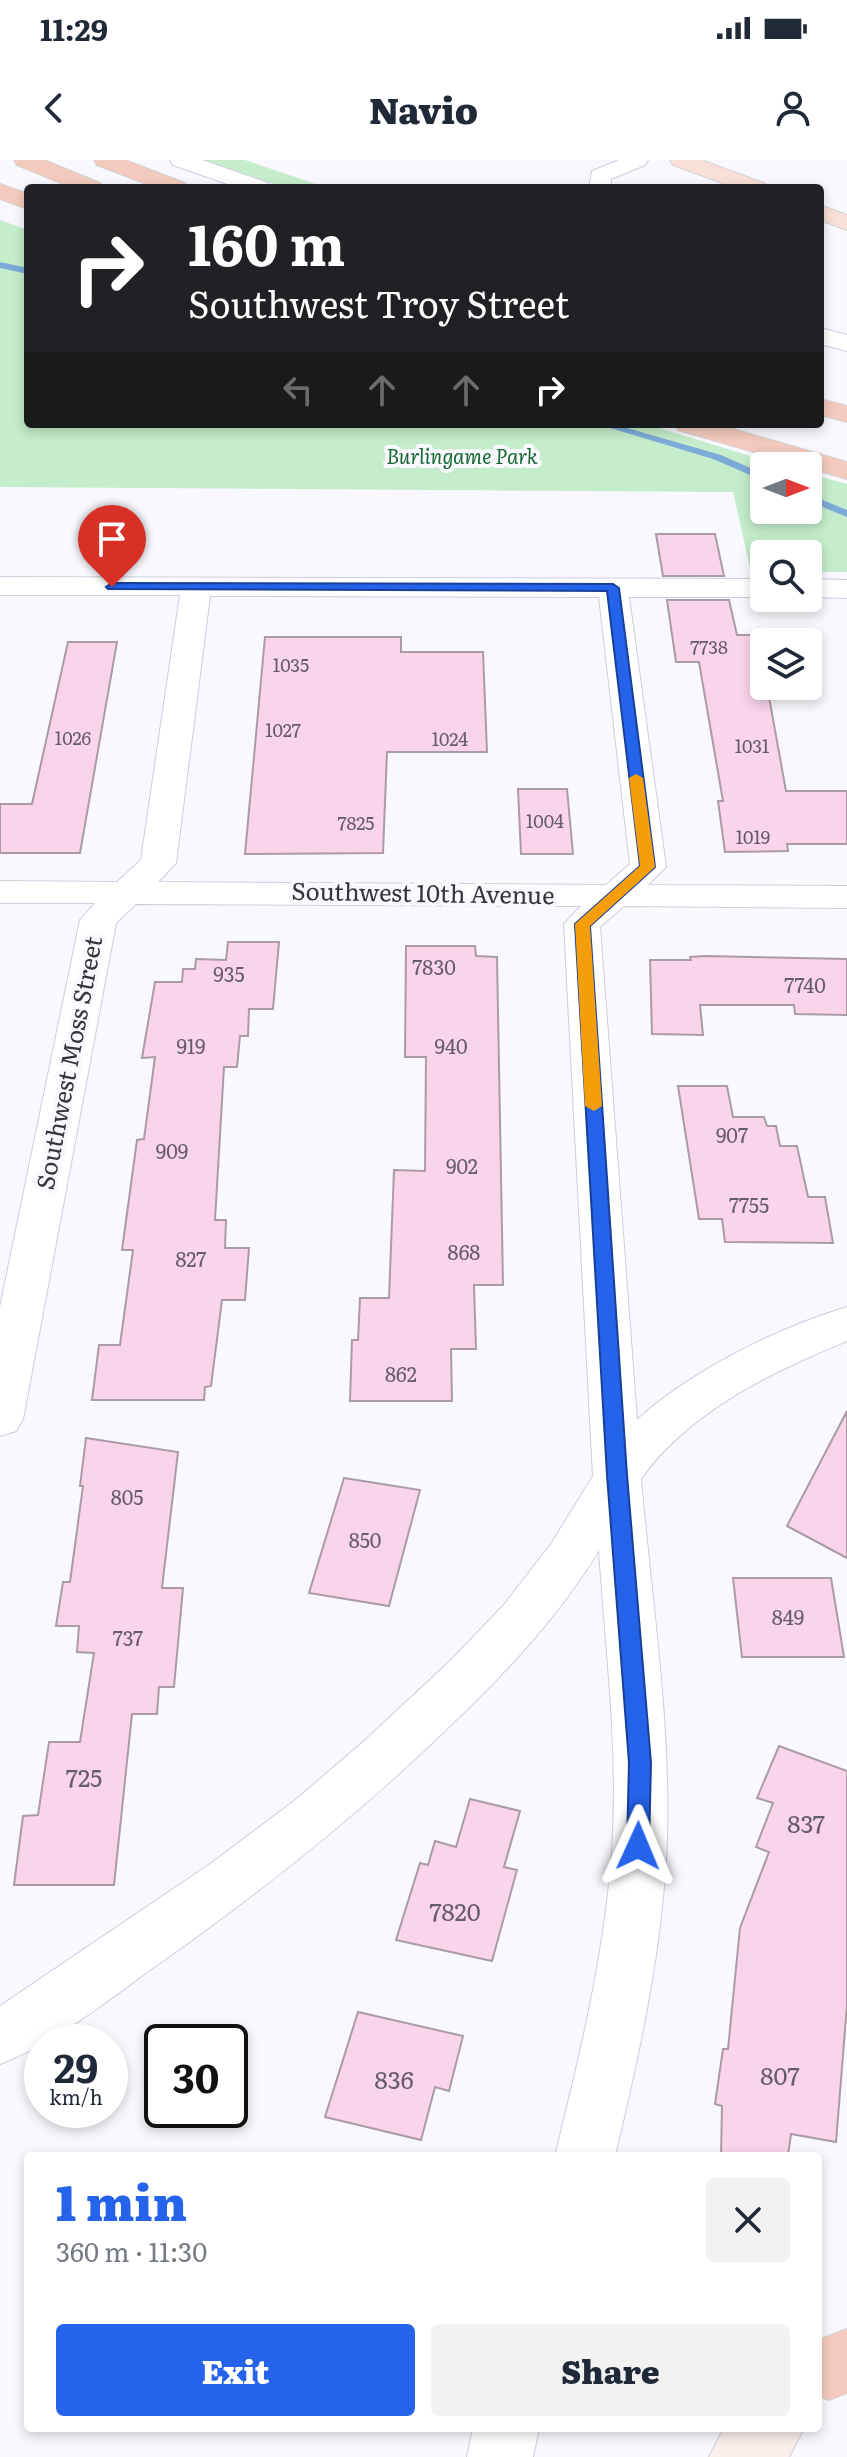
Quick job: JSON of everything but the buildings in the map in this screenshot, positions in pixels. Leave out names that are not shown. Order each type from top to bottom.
[{"type":"highway","points":[[25,160],[82,184]]},
{"type":"highway","points":[[105,160],[167,184]]},
{"type":"highway","points":[[0,191],[24,200]]},
{"type":"highway","points":[[0,202],[24,211]]},
{"type":"highway","points":[[824,408],[847,414]]},
{"type":"highway","points":[[701,428],[847,471]]},
{"type":"highway","points":[[751,428],[847,451]]},
{"type":"main road","points":[[681,160],[745,184]]},
{"type":"main road","points":[[824,214],[847,223]]},
{"type":"main road","points":[[742,2457],[767,2432]]},
{"type":"street","points":[[181,160],[249,184]]},
{"type":"street","points":[[600,184],[600,176],[637,160]]},
{"type":"street","points":[[824,337],[847,343]]},
{"type":"street","points":[[0,586],[750,588]]},
{"type":"street","name":"Southwest Moss Street","points":[[0,1419],[98,920],[158,863],[196,587]]},
{"type":"street","points":[[586,2152],[620,2011],[638,1873],[640,1763],[617,1475],[582,924],[648,867],[613,588]]},
{"type":"street","points":[[822,588],[847,589]]},
{"type":"street","name":"Southwest 10th Avenue","points":[[0,892],[847,897]]},
{"type":"street","points":[[0,2037],[43,2012],[291,1835],[388,1751],[517,1626],[569,1557],[617,1475],[650,1435],[685,1407],[808,1338],[847,1323]]},
{"type":"street","points":[[500,2457],[505,2432]]},
{"type":"green space","points":[[199,160],[245,160],[315,184],[274,184]]},
{"type":"green space","name":"Burlingame Park","points":[[0,220],[24,229],[24,428],[659,428],[750,456],[750,524],[822,524],[822,477],[847,484],[847,572],[822,572],[822,540],[750,540],[750,568],[733,492],[0,487]]},
{"type":"waterway","points":[[0,265],[24,270]]},
{"type":"waterway","points":[[616,428],[717,457],[750,472]]},
{"type":"waterway","points":[[822,503],[847,514]]},
{"type":"slow traffic","points":[[594,1106],[582,924],[648,867],[636,778]]},
{"type":"route","points":[[112,587],[613,588],[648,867],[582,924],[617,1475],[640,1763],[638,1846]]}]
